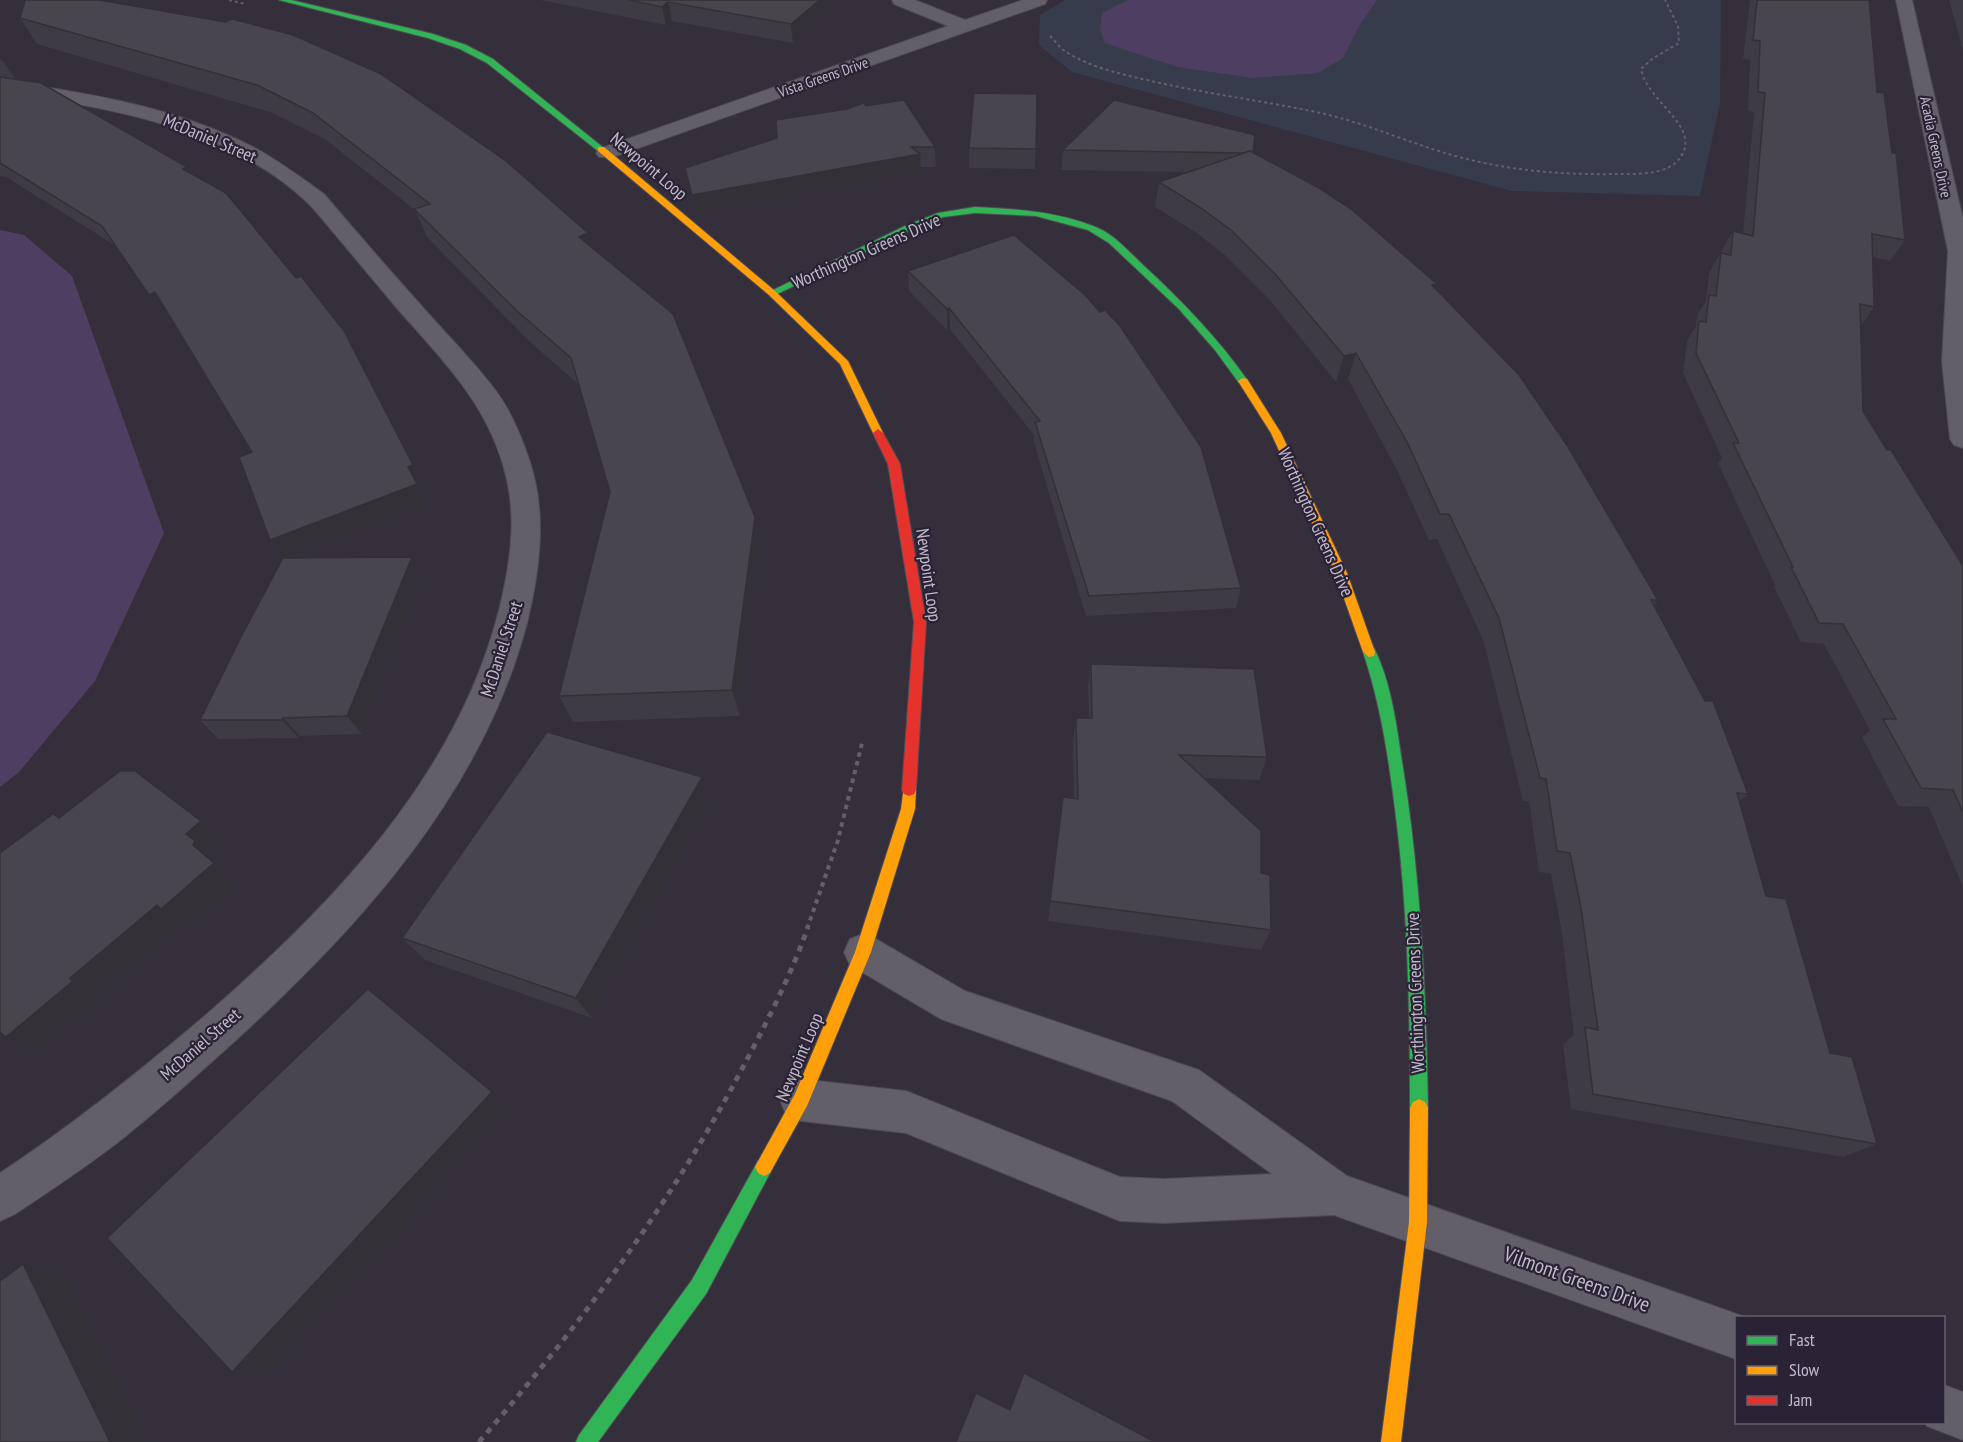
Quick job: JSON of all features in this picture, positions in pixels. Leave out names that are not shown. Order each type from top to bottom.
[{"type":"street","name":"Newpoint Loop","points":[[282,0],[430,36],[490,61],[606,153],[772,293],[844,363],[894,464],[920,622],[908,809],[863,952],[801,1100],[699,1287],[586,1442]]},
{"type":"street","points":[[900,0],[966,27]]},
{"type":"street","name":"Vista Greens Drive","points":[[606,153],[1039,0]]},
{"type":"street","name":"Acadia Greens Drive","points":[[1904,0],[1959,251],[1955,362],[1963,439]]},
{"type":"street","name":"McDaniel Street","points":[[0,86],[89,99],[165,117],[215,136],[270,164],[295,181],[316,199],[486,396],[507,434],[518,467],[525,507],[523,563],[517,608],[492,684],[463,747],[414,825],[354,897],[264,988],[186,1058],[86,1140],[0,1199]]},
{"type":"street","name":"Worthington Greens Drive","points":[[772,293],[908,228],[941,216],[975,210],[1036,213],[1091,228],[1112,241],[1182,307],[1219,348],[1246,385],[1276,433],[1341,573],[1371,657],[1394,751],[1410,864],[1418,1004],[1419,1222],[1391,1442]]},
{"type":"street","points":[[863,952],[955,1006],[1184,1086],[1334,1193],[1419,1222]]},
{"type":"street","points":[[801,1100],[906,1112],[1120,1200],[1164,1202],[1334,1193]]},
{"type":"street","name":"Vilmont Greens Drive","points":[[1419,1222],[1735,1334]]},
{"type":"street","points":[[1945,1409],[1963,1416]]},
{"type":"path","points":[[229,0],[250,5]]},
{"type":"path","points":[[1050,33],[1052,41],[1077,58],[1119,73],[1171,86],[1335,116],[1439,152],[1491,165],[1553,173],[1641,174],[1664,170],[1676,161],[1685,147],[1685,132],[1671,112],[1646,88],[1641,80],[1641,69],[1653,58],[1679,44],[1681,38],[1680,30],[1665,0]]},
{"type":"path","points":[[479,1442],[568,1336],[624,1262],[688,1167],[736,1080],[786,981],[827,878],[852,790],[863,735]]},
{"type":"shaded area","points":[[1065,0],[1721,0],[1720,103],[1700,196],[1512,191],[1072,72],[1039,45],[1040,15]]},
{"type":"shaded area","points":[[1128,0],[1377,0],[1359,26],[1343,58],[1318,73],[1253,78],[1178,67],[1105,43],[1100,30],[1102,13]]},
{"type":"shaded area","points":[[0,230],[24,235],[72,276],[164,533],[95,681],[19,772],[0,787]]},
{"type":"building","points":[[25,0],[100,0],[225,22],[232,19],[293,35],[381,74],[506,161],[588,233],[579,237],[673,314],[755,517],[732,690],[559,696],[610,492],[571,358],[517,311],[414,209],[430,204],[313,113],[257,85],[20,18]]},
{"type":"building","points":[[629,0],[820,0],[791,24],[668,2],[662,7]]},
{"type":"building","points":[[1757,0],[1869,0],[1877,92],[1884,93],[1892,153],[1896,153],[1905,240],[1872,234],[1874,307],[1860,304],[1863,411],[1887,450],[1891,450],[1963,566],[1963,812],[1953,790],[1921,788],[1883,719],[1896,719],[1843,624],[1819,623],[1733,443],[1739,443],[1696,353],[1699,321],[1706,322],[1709,295],[1716,296],[1721,253],[1731,255],[1733,231],[1753,236],[1765,93],[1758,92],[1760,41],[1753,40]]},
{"type":"building","points":[[0,77],[41,83],[187,167],[183,169],[226,193],[296,278],[301,276],[344,331],[413,465],[408,467],[417,484],[270,540],[239,457],[252,452],[155,292],[149,295],[102,226],[0,163]]},
{"type":"building","points":[[974,93],[1037,94],[1036,149],[969,148]]},
{"type":"building","points":[[904,100],[935,147],[911,147],[920,154],[692,195],[685,168],[777,138],[776,120],[847,109],[864,103],[866,106]]},
{"type":"building","points":[[1114,100],[1255,135],[1253,152],[1063,150]]},
{"type":"building","points":[[1250,151],[1319,188],[1351,209],[1437,284],[1432,285],[1519,375],[1568,447],[1658,600],[1651,600],[1705,701],[1713,701],[1748,794],[1737,793],[1766,896],[1786,899],[1830,1053],[1852,1057],[1877,1144],[1593,1094],[1585,1027],[1598,1030],[1581,908],[1570,853],[1557,851],[1546,779],[1540,778],[1499,618],[1449,514],[1440,514],[1407,442],[1356,353],[1344,356],[1276,275],[1231,230],[1159,182]]},
{"type":"building","points":[[1014,235],[1085,295],[1100,312],[1105,310],[1120,326],[1201,447],[1241,588],[1089,596],[1035,422],[1040,421],[949,308],[947,309],[908,271]]},
{"type":"building","points":[[412,557],[347,716],[283,718],[282,720],[200,720],[283,558]]},
{"type":"building","points":[[1091,664],[1254,669],[1267,757],[1179,755],[1261,831],[1261,873],[1270,875],[1271,930],[1050,901],[1063,797],[1078,799],[1076,718],[1092,718]]},
{"type":"building","points":[[547,732],[702,777],[576,998],[402,938]]},
{"type":"building","points":[[120,771],[135,771],[201,821],[186,834],[195,841],[193,845],[214,863],[161,909],[157,905],[70,978],[73,981],[6,1037],[0,1032],[0,853],[53,814],[59,818]]},
{"type":"building","points":[[368,989],[492,1092],[232,1372],[107,1238]]},
{"type":"building","points":[[23,1264],[110,1442],[0,1442],[0,1281]]},
{"type":"building","points":[[1024,1373],[1155,1442],[956,1442],[976,1393],[1010,1410]]},
{"type":"traffic: fast","points":[[282,0],[430,36],[463,47],[490,61],[601,149]]},
{"type":"traffic: fast","points":[[772,293],[908,228],[941,215],[975,210],[1036,213],[1091,228],[1112,241],[1182,307],[1219,348],[1243,381]]},
{"type":"traffic: fast","points":[[1369,652],[1389,724],[1406,837],[1415,953],[1419,1108]]},
{"type":"traffic: fast","points":[[586,1442],[699,1287],[764,1167]]},
{"type":"traffic: slow","points":[[601,149],[772,293],[844,363],[878,433]]},
{"type":"traffic: slow","points":[[1243,381],[1276,433],[1341,573],[1369,652]]},
{"type":"traffic: slow","points":[[764,1167],[801,1100],[863,952],[908,809],[909,790]]},
{"type":"traffic: slow","points":[[1391,1442],[1418,1222],[1419,1108]]},
{"type":"traffic: jam","points":[[878,433],[894,464],[920,622],[909,790]]}]
